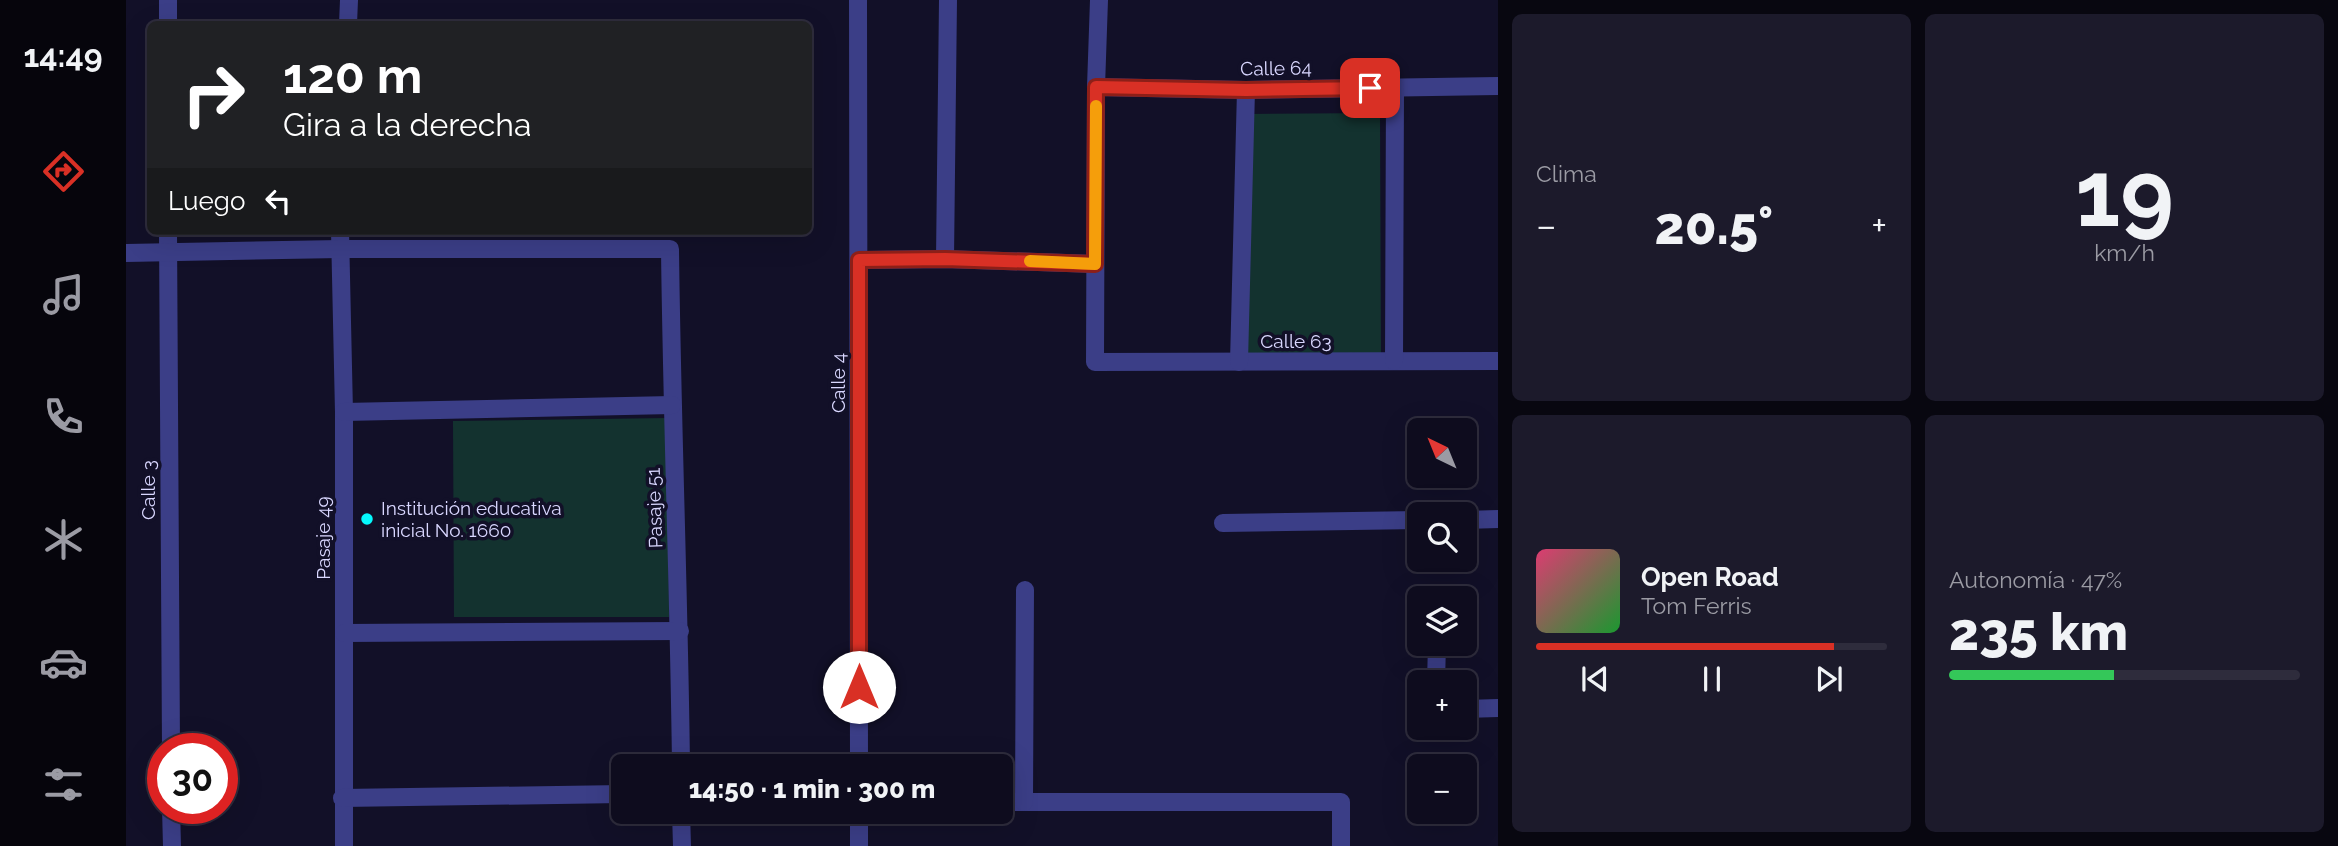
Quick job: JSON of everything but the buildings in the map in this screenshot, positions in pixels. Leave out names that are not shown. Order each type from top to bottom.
[{"type":"street","points":[[168,0],[168,21]]},
{"type":"street","points":[[348,21],[349,0]]},
{"type":"street","name":"Calle 4","points":[[858,0],[859,754]]},
{"type":"street","points":[[945,259],[948,0]]},
{"type":"street","points":[[859,260],[945,259],[1095,264],[1099,0]]},
{"type":"street","name":"Calle 64","points":[[1096,87],[1246,90],[1498,86]]},
{"type":"street","points":[[1394,362],[1395,87]]},
{"type":"street","points":[[1239,362],[1246,90]]},
{"type":"street","name":"Calle 3","points":[[168,235],[171,733]]},
{"type":"street","name":"Pasaje 49","points":[[340,235],[344,412],[344,846]]},
{"type":"street","points":[[126,253],[340,249]]},
{"type":"street","name":"Pasaje 51","points":[[340,249],[670,249],[681,754]]},
{"type":"street","name":"Calle 63","points":[[1095,264],[1095,362],[1498,361]]},
{"type":"street","points":[[344,412],[672,405]]},
{"type":"street","points":[[1477,520],[1498,519]]},
{"type":"street","points":[[1223,523],[1407,520]]},
{"type":"street","points":[[1024,802],[1025,590]]},
{"type":"street","points":[[344,633],[680,631]]},
{"type":"street","points":[[1477,709],[1498,708]]},
{"type":"street","points":[[342,798],[611,794]]},
{"type":"street","points":[[1013,802],[1341,802],[1341,846]]},
{"type":"street","points":[[171,824],[172,846]]},
{"type":"street","points":[[681,824],[682,846]]},
{"type":"street","points":[[859,824],[859,846]]},
{"type":"green space","points":[[1380,113],[1381,362],[1241,366],[1246,114]]},
{"type":"green space","points":[[668,418],[669,617],[454,617],[453,421]]},
{"type":"slow traffic","points":[[1030,261],[1095,264],[1096,106]]},
{"type":"place","name":"Institución educativa inicial No. 1660","points":[[367,519]]},
{"type":"route","points":[[859,687],[859,260],[945,259],[1095,264],[1096,87],[1246,90],[1370,88]]}]
